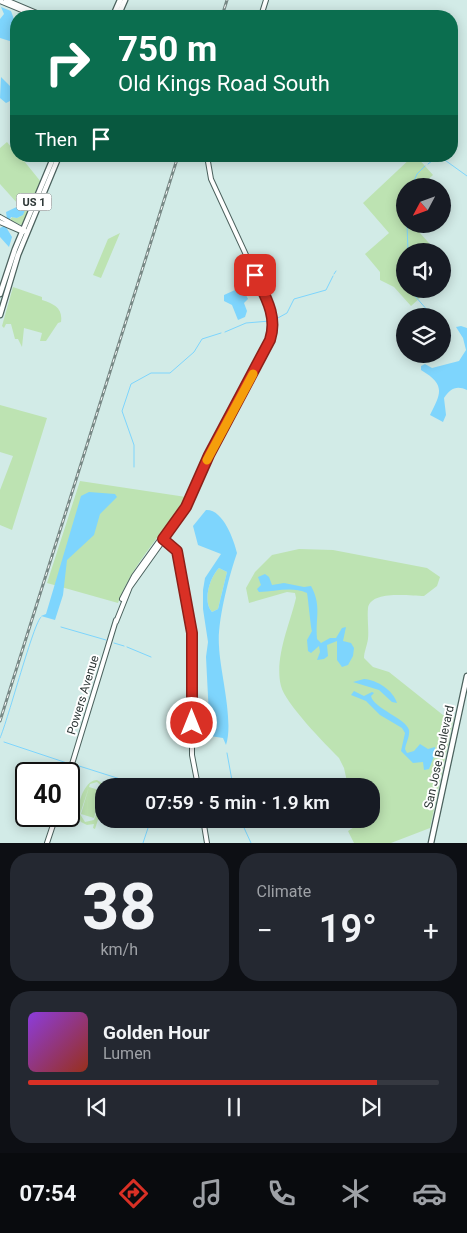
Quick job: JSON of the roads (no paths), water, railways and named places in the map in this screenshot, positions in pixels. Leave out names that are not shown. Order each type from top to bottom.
[{"type":"main road","name":"US 1","points":[[46,181],[52,162]]},
{"type":"main road","name":"US 1","points":[[0,294],[24,230],[56,162]]},
{"type":"main road","name":"US 1","points":[[0,315],[7,279]]},
{"type":"main road","name":"San Jose Boulevard","points":[[431,843],[467,676]]},
{"type":"street","points":[[6,0],[30,10]]},
{"type":"street","points":[[0,1],[16,4]]},
{"type":"street","name":"Powers Avenue","points":[[73,762],[116,622],[130,587],[162,538],[182,514],[213,446],[267,348],[273,327],[271,309],[210,176],[208,162]]},
{"type":"street","points":[[0,218],[3,222],[24,230]]},
{"type":"street","points":[[162,538],[177,551],[192,633],[192,756],[196,778]]},
{"type":"street","points":[[47,843],[52,827]]},
{"type":"street","points":[[204,828],[207,843]]},
{"type":"water","points":[[1,7],[10,11],[10,41],[0,38],[0,19],[4,14]]},
{"type":"water","points":[[1,77],[10,86],[10,101],[6,103],[0,98]]},
{"type":"water","points":[[25,203],[27,205],[23,215],[17,218],[11,217],[6,227],[12,237],[9,247],[0,237],[0,228],[4,226],[7,219],[6,212]]},
{"type":"water","points":[[242,287],[248,299],[244,303],[247,311],[245,317],[238,320],[232,305],[224,301],[224,295],[240,290]]},
{"type":"water","points":[[456,327],[467,328],[467,390],[456,388],[446,395],[444,398],[446,415],[443,422],[430,415],[437,401],[439,390],[434,380],[421,370],[421,366],[425,364],[432,368],[459,361],[466,350],[463,338]]},
{"type":"water","points":[[89,492],[115,494],[117,497],[100,514],[94,535],[67,560],[63,595],[55,620],[41,616],[46,614],[81,496]]},
{"type":"water","points":[[206,510],[218,514],[227,526],[237,553],[224,599],[219,636],[220,657],[228,710],[226,745],[223,738],[210,736],[206,657],[208,642],[203,609],[205,578],[221,554],[198,545],[193,526]],"holes":[[[219,568],[227,572],[218,609],[212,612],[207,596],[210,583]]]},
{"type":"water","points":[[265,574],[269,577],[272,585],[284,583],[304,587],[311,586],[317,606],[317,639],[321,643],[330,638],[336,638],[342,628],[346,627],[343,641],[351,643],[354,648],[353,656],[348,665],[342,667],[337,660],[337,641],[327,645],[328,656],[324,659],[317,660],[320,652],[319,646],[311,653],[308,651],[307,640],[312,631],[307,593],[295,590],[259,592],[257,589],[261,585],[258,577]]},
{"type":"water","points":[[364,679],[384,686],[397,703],[392,702],[379,690],[353,682]]},
{"type":"water","points":[[354,691],[364,696],[372,692],[374,693],[371,696],[373,701],[407,726],[409,732],[405,749],[407,753],[414,751],[420,744],[428,749],[435,747],[435,754],[429,769],[424,770],[423,762],[413,763],[401,751],[405,733],[402,728],[380,715],[366,701],[351,695]]},
{"type":"waterway","points":[[448,162],[467,176]]},
{"type":"waterway","points":[[415,178],[425,166]]},
{"type":"waterway","points":[[407,233],[408,243]]},
{"type":"waterway","points":[[276,319],[287,313],[294,299],[326,290],[333,276]]},
{"type":"waterway","points":[[417,298],[425,308]]},
{"type":"waterway","points":[[225,332],[246,323],[270,321]]},
{"type":"waterway","points":[[134,467],[134,445],[122,411],[131,384],[151,373],[170,373],[194,352],[202,339],[221,333]]},
{"type":"waterway","points":[[0,738],[33,635],[41,617]]},
{"type":"waterway","points":[[61,627],[106,640]]},
{"type":"waterway","points":[[114,643],[124,646]]},
{"type":"waterway","points":[[127,647],[151,657]]},
{"type":"waterway","points":[[4,742],[64,762]]},
{"type":"waterway","points":[[227,753],[232,778]]},
{"type":"waterway","points":[[80,766],[117,778]]},
{"type":"waterway","points":[[143,843],[148,828]]},
{"type":"waterway","points":[[244,828],[251,843]]},
{"type":"railway","points":[[224,10],[227,0]]},
{"type":"railway","points":[[0,721],[176,162]]}]
